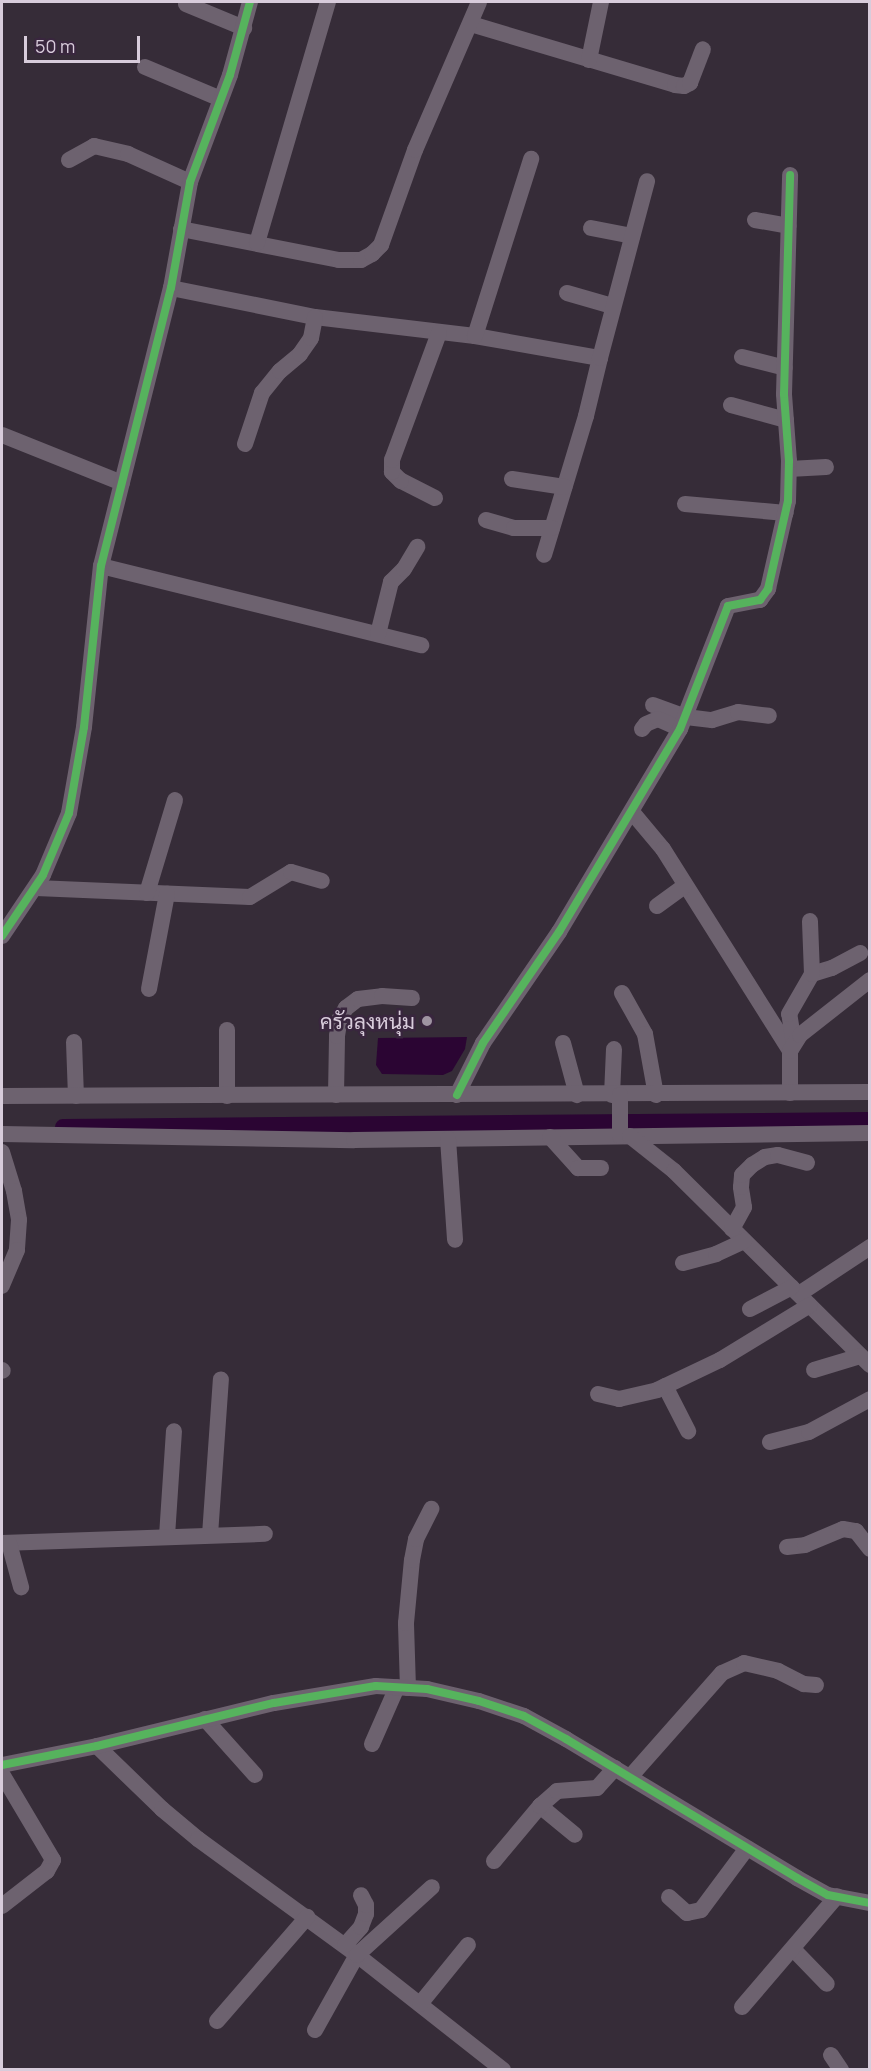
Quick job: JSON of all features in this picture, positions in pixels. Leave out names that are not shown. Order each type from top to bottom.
[{"type":"street","points":[[2,936],[36,888],[69,813],[84,727],[101,566],[171,288],[190,182],[221,99],[250,2]]},
{"type":"street","points":[[257,243],[328,2]]},
{"type":"street","points":[[182,229],[354,261],[372,254],[381,245],[415,150],[479,2]]},
{"type":"street","points":[[589,60],[601,2]]},
{"type":"street","points":[[186,4],[244,28]]},
{"type":"street","points":[[471,24],[684,86],[690,83],[703,49]]},
{"type":"street","points":[[145,67],[221,99]]},
{"type":"street","points":[[69,160],[94,146],[128,154],[190,182]]},
{"type":"street","points":[[475,336],[531,159]]},
{"type":"street","points":[[457,1095],[483,1043],[559,932],[683,723],[728,606],[760,600],[768,588],[786,513],[789,469],[785,368],[790,175]]},
{"type":"street","points":[[544,555],[598,373],[612,306],[648,181]]},
{"type":"street","points":[[755,220],[788,226]]},
{"type":"street","points":[[591,228],[632,236]]},
{"type":"street","points":[[171,288],[315,317],[475,336],[600,358]]},
{"type":"street","points":[[567,293],[612,306]]},
{"type":"street","points":[[245,444],[262,393],[280,371],[300,354],[311,338],[315,317]]},
{"type":"street","points":[[435,498],[401,481],[392,472],[392,460],[439,333]]},
{"type":"street","points":[[742,357],[785,368]]},
{"type":"street","points":[[732,405],[786,420]]},
{"type":"street","points":[[2,435],[122,483]]},
{"type":"street","points":[[789,469],[826,467]]},
{"type":"street","points":[[512,479],[564,487]]},
{"type":"street","points":[[685,504],[786,513]]},
{"type":"street","points":[[486,520],[514,528],[552,528]]},
{"type":"street","points":[[378,634],[391,582],[404,569],[417,548]]},
{"type":"street","points":[[101,566],[421,645]]},
{"type":"street","points":[[653,705],[683,723]]},
{"type":"street","points":[[642,729],[646,724],[658,720],[683,723],[712,720],[738,712],[769,716]]},
{"type":"street","points":[[147,893],[175,800]]},
{"type":"street","points":[[632,812],[663,849],[792,1048]]},
{"type":"street","points":[[36,888],[250,897],[291,872],[322,881]]},
{"type":"street","points":[[657,906],[685,886]]},
{"type":"street","points":[[149,989],[167,894]]},
{"type":"street","points":[[790,1093],[792,1048],[789,1014],[812,974],[810,921]]},
{"type":"street","points":[[812,974],[832,968],[860,952]]},
{"type":"street","points":[[792,1048],[806,1028],[870,980]]},
{"type":"street","points":[[622,993],[645,1035],[656,1095]]},
{"type":"street","points":[[336,1095],[337,1036],[340,1018],[346,1008],[358,999],[382,996],[412,998]]},
{"type":"street","points":[[227,1030],[227,1096]]},
{"type":"street","points":[[74,1042],[76,1096]]},
{"type":"street","points":[[562,1043],[577,1095]]},
{"type":"street","points":[[614,1049],[617,1098],[623,1132],[674,1171],[866,1360]]},
{"type":"street","points":[[2,1096],[577,1095],[617,1098],[656,1095],[870,1092]]},
{"type":"street","points":[[2,1134],[354,1140],[550,1137],[623,1132],[870,1133]]},
{"type":"street","points":[[550,1137],[578,1168],[601,1168]]},
{"type":"street","points":[[448,1139],[455,1240]]},
{"type":"street","points":[[2,1152],[14,1191],[19,1220],[17,1250],[2,1286]]},
{"type":"street","points":[[682,1263],[716,1254],[738,1235],[744,1207],[742,1175],[752,1165],[765,1157],[778,1155],[807,1163]]},
{"type":"street","points":[[598,1394],[619,1399],[666,1386],[720,1360],[800,1295],[870,1247]]},
{"type":"street","points":[[750,1309],[800,1295]]},
{"type":"street","points":[[814,1370],[866,1360]]},
{"type":"street","points":[[210,1535],[221,1379]]},
{"type":"street","points":[[666,1386],[688,1431]]},
{"type":"street","points":[[770,1442],[809,1432],[870,1399]]},
{"type":"street","points":[[167,1536],[174,1431]]},
{"type":"street","points":[[372,1744],[402,1688],[405,1623],[412,1560],[416,1539],[430,1509]]},
{"type":"street","points":[[787,1547],[805,1545],[843,1529],[856,1531],[870,1549]]},
{"type":"street","points":[[21,1587],[5,1543],[265,1534]]},
{"type":"street","points":[[630,1777],[722,1673],[744,1663],[778,1671],[804,1684],[816,1685]]},
{"type":"street","points":[[2,1765],[97,1746],[285,1701],[376,1686],[427,1689],[479,1701],[524,1716],[797,1878],[837,1896],[870,1903]]},
{"type":"street","points":[[205,1719],[255,1775]]},
{"type":"street","points":[[97,1746],[162,1809],[198,1839],[351,1950],[503,2070]]},
{"type":"street","points":[[494,1862],[540,1806],[557,1791],[597,1788],[615,1768]]},
{"type":"street","points":[[2,1774],[53,1860],[47,1871],[2,1906]]},
{"type":"street","points":[[540,1806],[575,1835]]},
{"type":"street","points":[[669,1897],[687,1912],[701,1910],[747,1848]]},
{"type":"street","points":[[351,1950],[432,1887]]},
{"type":"street","points":[[315,2030],[366,1914],[366,1905],[361,1895]]},
{"type":"street","points":[[742,2007],[794,1950],[837,1896]]},
{"type":"street","points":[[217,2020],[307,1917]]},
{"type":"street","points":[[420,2004],[468,1945]]},
{"type":"street","points":[[794,1950],[827,1984]]},
{"type":"street","points":[[831,2055],[841,2070]]},
{"type":"shaded area","points":[[467,1037],[465,1049],[452,1071],[443,1075],[382,1074],[376,1065],[378,1038]]},
{"type":"waterway","points":[[63,1127],[870,1120]]},
{"type":"cycle path","points":[[2,936],[43,875],[69,813],[84,727],[101,566],[171,288],[190,182],[230,75],[250,2]]},
{"type":"cycle path","points":[[457,1095],[483,1043],[559,932],[680,729],[728,606],[760,600],[768,589],[788,501],[789,461],[784,394],[790,175]]},
{"type":"cycle path","points":[[2,1765],[97,1746],[274,1703],[376,1686],[427,1689],[479,1701],[524,1716],[828,1895],[870,1903]]},
{"type":"place","name":"ครัวลุงหนุ่ม","points":[[427,1021]]}]
